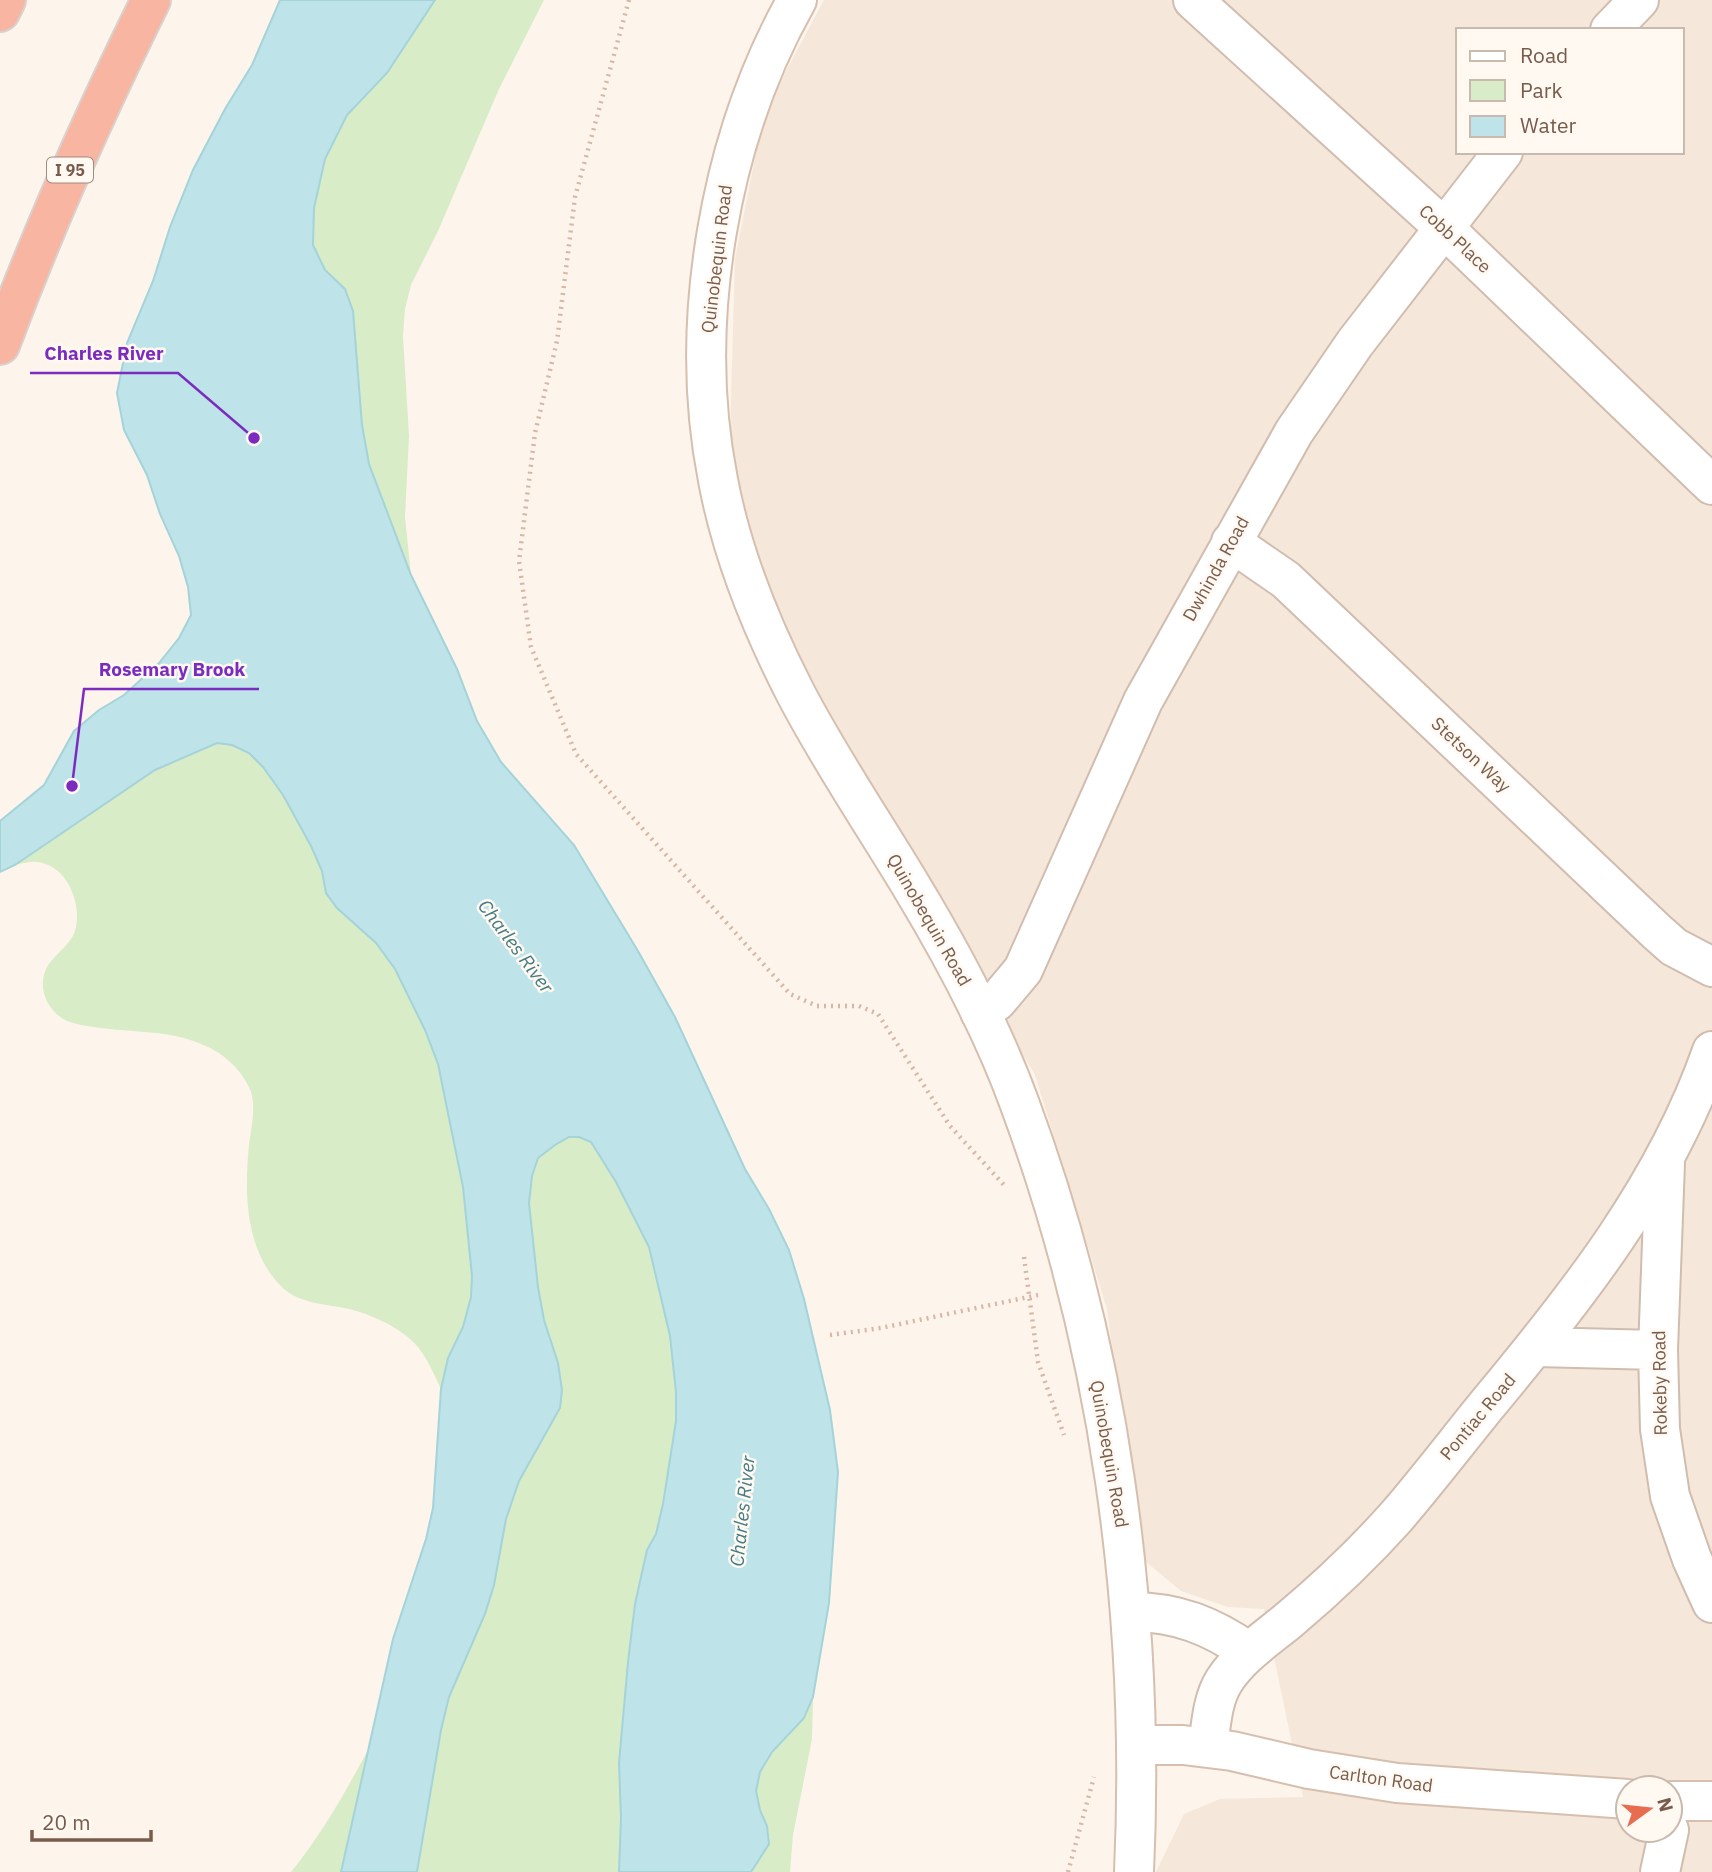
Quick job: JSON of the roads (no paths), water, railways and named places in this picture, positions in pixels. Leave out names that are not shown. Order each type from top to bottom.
[{"type":"highway","points":[[0,12],[6,0]]},
{"type":"highway","name":"I 95","points":[[0,345],[83,141],[151,0]]},
{"type":"street","name":"Quinobequin Road","points":[[797,0],[773,46],[744,118],[724,191],[706,341],[709,415],[717,479],[745,579],[796,695],[937,929],[980,1012],[1013,1086],[1063,1232],[1114,1474],[1132,1612],[1136,1745],[1133,1872]]},
{"type":"street","name":"Cobb Place","points":[[1193,0],[1443,227],[1712,485]]},
{"type":"street","points":[[1612,28],[1639,0]]},
{"type":"street","name":"Dwhinda Road","points":[[980,1012],[997,1001],[1023,970],[1143,701],[1231,542],[1314,401],[1443,227],[1501,154]]},
{"type":"street","name":"Stetson Way","points":[[1231,542],[1286,580],[1657,932],[1674,947],[1712,967]]},
{"type":"street","name":"Pontiac Road","points":[[1208,1747],[1215,1702],[1223,1683],[1249,1653],[1326,1587],[1396,1517],[1577,1295],[1624,1229],[1665,1154],[1712,1051]]},
{"type":"street","name":"Rokeby Road","points":[[1665,1154],[1658,1350],[1660,1429],[1670,1496],[1692,1559],[1712,1603]]},
{"type":"street","points":[[1536,1347],[1658,1350]]},
{"type":"street","points":[[1132,1612],[1191,1620],[1212,1629],[1249,1653]]},
{"type":"street","name":"Carlton Road","points":[[1136,1745],[1208,1747],[1309,1769],[1397,1783],[1614,1798]]},
{"type":"street","points":[[1684,1811],[1712,1801]]},
{"type":"street","points":[[1660,1872],[1665,1844]]},
{"type":"water","points":[[280,0],[435,0],[387,73],[347,115],[325,159],[314,208],[313,245],[325,270],[345,289],[353,311],[362,425],[369,464],[411,575],[457,669],[477,721],[501,762],[574,845],[638,951],[675,1017],[745,1169],[789,1250],[804,1299],[830,1410],[838,1472],[829,1603],[813,1697],[804,1718],[772,1752],[760,1772],[756,1791],[767,1826],[769,1844],[751,1872],[619,1872],[619,1763],[628,1662],[635,1604],[647,1550],[656,1534],[663,1504],[676,1421],[676,1392],[670,1336],[649,1247],[616,1182],[591,1142],[579,1137],[569,1137],[538,1158],[532,1176],[529,1203],[538,1287],[544,1320],[558,1363],[562,1390],[560,1408],[519,1481],[506,1519],[494,1585],[485,1614],[449,1697],[417,1872],[341,1872],[393,1639],[426,1539],[433,1508],[441,1389],[448,1358],[463,1327],[471,1297],[472,1276],[463,1187],[438,1064],[425,1030],[395,969],[376,943],[337,908],[326,893],[322,871],[283,795],[249,753],[232,745],[217,743],[155,770],[15,865],[0,872],[0,821],[44,785],[74,731],[99,710],[124,695],[159,663],[179,638],[191,615],[188,587],[179,556],[160,514],[147,475],[124,430],[117,393],[127,343],[153,281],[170,227],[193,170],[252,65]]},
{"type":"place","name":"Charles River","points":[[254,438]]},
{"type":"place","name":"Rosemary Brook","points":[[72,786]]}]
